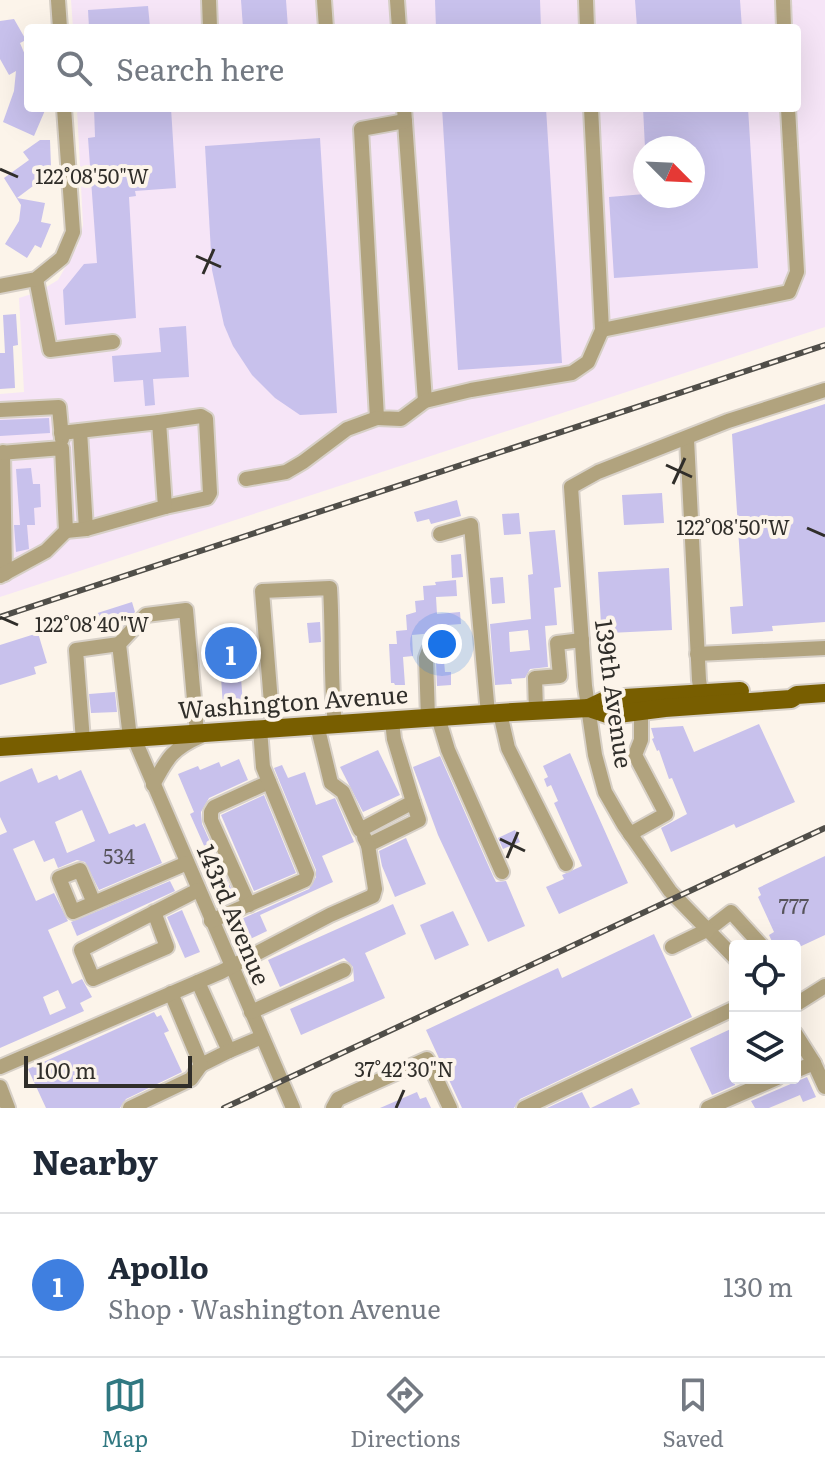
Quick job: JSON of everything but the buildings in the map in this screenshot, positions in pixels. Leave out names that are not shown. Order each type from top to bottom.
[{"type":"main road","name":"Washington Avenue","points":[[589,708],[608,699],[701,692],[789,689],[797,695]]},
{"type":"main road","name":"Washington Avenue","points":[[0,747],[589,708],[610,715],[791,699],[797,695],[825,693]]},
{"type":"street","points":[[58,0],[60,24]]},
{"type":"street","points":[[209,0],[210,24]]},
{"type":"street","points":[[324,0],[326,24]]},
{"type":"street","points":[[397,0],[399,24]]},
{"type":"street","points":[[586,0],[587,24]]},
{"type":"street","points":[[783,0],[784,24]]},
{"type":"street","points":[[0,286],[36,279],[62,258],[73,232],[64,112]]},
{"type":"street","points":[[246,479],[286,472],[347,429],[377,418],[401,419],[425,401],[572,373],[588,362],[602,330],[591,112]]},
{"type":"street","points":[[602,330],[789,292],[797,272],[788,112]]},
{"type":"street","points":[[377,418],[361,129],[405,115],[425,401]]},
{"type":"street","points":[[36,279],[50,350],[113,342]]},
{"type":"street","points":[[665,708],[671,702],[691,699],[701,692],[687,439],[728,421],[825,390]]},
{"type":"street","points":[[0,410],[59,407],[66,531]]},
{"type":"street","points":[[201,416],[206,419],[210,493],[207,498],[86,529],[66,531],[46,551],[2,575],[2,452],[62,440],[80,431],[201,416]]},
{"type":"street","points":[[159,422],[165,507]]},
{"type":"street","points":[[80,431],[86,529]]},
{"type":"street","name":"139th Avenue","points":[[687,439],[598,472],[571,487],[582,640],[595,755],[605,792],[670,891],[729,951]]},
{"type":"street","points":[[440,534],[471,525],[494,713],[508,748],[566,864]]},
{"type":"street","points":[[0,1067],[198,982],[373,896],[375,889],[368,845],[343,792],[331,783],[326,725],[332,695],[334,648],[330,588],[262,591],[267,728],[263,767],[307,874],[305,880],[211,921]]},
{"type":"street","points":[[83,741],[76,650],[119,644],[146,615],[186,610],[203,732],[181,745],[166,760],[153,785]]},
{"type":"street","points":[[536,711],[535,678],[560,676],[557,643],[582,640]]},
{"type":"street","name":"143rd Avenue","points":[[119,644],[132,738],[293,1108]]},
{"type":"street","points":[[439,647],[429,650],[426,658],[433,718],[502,872]]},
{"type":"street","points":[[697,654],[825,648]]},
{"type":"street","points":[[630,834],[666,814],[635,755],[641,740],[641,712]]},
{"type":"street","points":[[368,845],[419,820],[394,739],[392,721]]},
{"type":"street","points":[[249,905],[211,820],[211,812],[214,807],[269,782]]},
{"type":"street","points":[[360,830],[413,802]]},
{"type":"street","points":[[94,903],[187,863]]},
{"type":"street","points":[[154,912],[167,947],[93,979],[81,950],[154,912],[198,890]]},
{"type":"street","points":[[672,947],[709,929],[731,912],[757,940]]},
{"type":"street","points":[[251,1012],[344,970]]},
{"type":"street","points":[[198,982],[229,1051]]},
{"type":"street","points":[[801,1001],[825,986]]},
{"type":"street","points":[[171,993],[201,1065]]},
{"type":"street","points":[[524,1108],[729,1011]]},
{"type":"street","points":[[130,1108],[191,1079],[201,1065],[262,1037]]},
{"type":"street","points":[[801,1044],[825,1087]]},
{"type":"street","points":[[333,1108],[338,1099],[427,1059],[450,1108]]},
{"type":"street","points":[[801,1068],[814,1063]]},
{"type":"street","points":[[708,1108],[763,1084]]},
{"type":"street","points":[[0,1087],[8,1108]]},
{"type":"shaded area","points":[[71,0],[825,0],[825,327],[0,597],[0,394],[24,392],[19,298],[38,292],[58,280],[78,245],[83,225],[77,112],[801,112],[801,24],[73,24]]},
{"type":"railway","points":[[0,617],[825,345]]},
{"type":"railway","points":[[224,1108],[825,828]]},
{"type":"place","name":"Apollo","points":[[231,653]]}]
